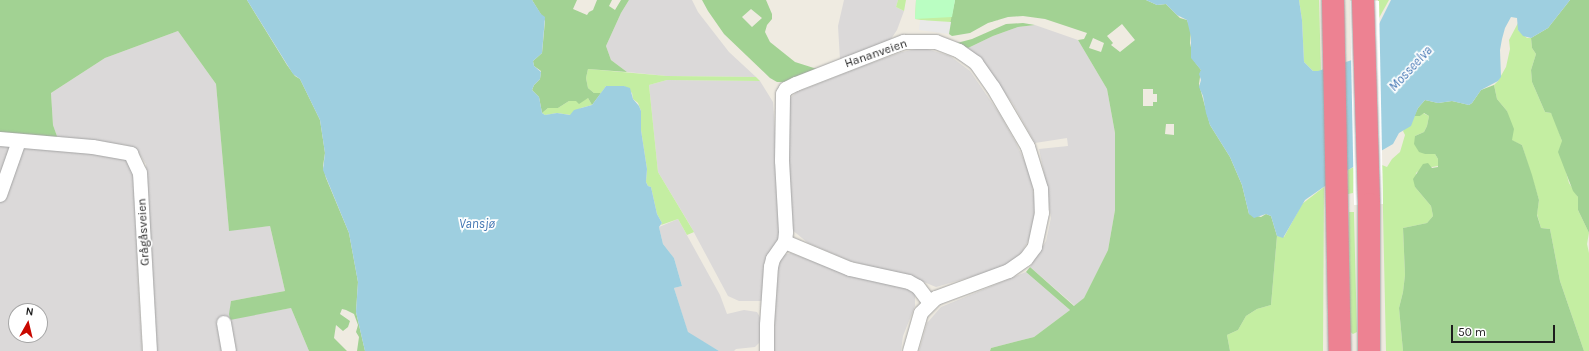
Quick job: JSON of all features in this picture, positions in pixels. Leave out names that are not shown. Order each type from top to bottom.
[{"type":"highway","points":[[1333,0],[1340,351]]},
{"type":"highway","points":[[1362,0],[1369,204],[1369,351]]},
{"type":"street","name":"Hananveien","points":[[785,242],[786,232],[781,124],[782,100],[786,89],[904,42],[936,42],[959,51],[976,63],[993,87],[1028,147],[1041,189],[1040,227],[1034,247],[1016,268],[952,291],[936,298],[930,303],[921,313],[910,351]]},
{"type":"street","points":[[0,139],[19,141],[0,195]]},
{"type":"street","name":"Grågåsveien","points":[[19,141],[93,147],[131,154],[140,173],[150,351]]},
{"type":"street","points":[[767,351],[767,325],[771,267],[773,259],[785,242],[850,269],[909,282],[918,287],[930,303]]},
{"type":"street","points":[[224,323],[229,351]]},
{"type":"shaded area","points":[[629,0],[692,0],[698,12],[729,52],[756,77],[667,76],[627,72],[611,60],[606,46],[621,13]]},
{"type":"shaded area","points":[[844,0],[898,0],[896,7],[904,11],[897,30],[891,39],[840,60],[838,26]]},
{"type":"shaded area","points":[[920,20],[951,22],[949,34],[919,30]]},
{"type":"shaded area","points":[[1035,25],[1078,40],[1107,89],[1115,133],[1115,210],[1108,250],[1084,298],[1075,306],[1030,267],[1046,241],[1051,218],[1046,182],[1039,149],[1068,146],[1067,138],[1035,143],[1013,104],[985,66],[968,48],[993,36],[1018,27]]},
{"type":"shaded area","points":[[178,31],[216,84],[229,230],[270,226],[285,291],[231,301],[230,319],[291,308],[309,351],[155,351],[146,164],[138,152],[126,145],[58,139],[53,125],[51,93],[105,58]]},
{"type":"shaded area","points":[[916,49],[927,49],[950,56],[970,71],[999,113],[1016,143],[1030,173],[1035,203],[1034,220],[1029,239],[1022,252],[1011,262],[999,269],[936,287],[914,278],[850,261],[808,243],[791,229],[786,116],[789,99],[797,92],[863,66],[902,52]]},
{"type":"shaded area","points":[[667,80],[760,81],[773,102],[782,233],[764,263],[763,301],[739,301],[728,296],[690,225],[658,172],[649,85]]},
{"type":"shaded area","points":[[0,143],[90,150],[128,160],[135,168],[138,280],[142,351],[0,351]]},
{"type":"shaded area","points":[[678,219],[720,295],[727,314],[744,310],[757,312],[761,319],[761,336],[759,343],[755,347],[736,349],[734,351],[719,351],[688,333],[674,288],[682,286],[674,258],[663,244],[659,227]]},
{"type":"shaded area","points":[[791,253],[846,274],[907,289],[915,294],[915,306],[903,336],[901,351],[773,351],[778,266],[783,255]]},
{"type":"shaded area","points":[[1026,272],[1070,310],[1034,337],[991,348],[990,351],[919,351],[927,323],[941,307]]},
{"type":"green space","points":[[0,0],[247,0],[287,65],[295,76],[300,79],[320,120],[325,153],[323,166],[326,178],[349,233],[358,282],[356,312],[365,351],[357,351],[359,337],[356,332],[358,325],[354,314],[342,309],[340,314],[350,321],[348,327],[343,331],[336,325],[334,338],[347,351],[309,351],[291,308],[230,320],[229,314],[231,301],[285,291],[270,226],[229,231],[216,84],[178,31],[105,58],[51,93],[53,125],[58,139],[0,134]]},
{"type":"green space","points":[[532,0],[577,0],[573,9],[587,15],[593,10],[597,0],[612,0],[609,6],[615,10],[621,0],[629,0],[621,13],[606,46],[611,60],[627,72],[588,69],[586,78],[588,88],[594,93],[601,93],[592,105],[588,98],[579,104],[576,101],[569,101],[558,108],[548,108],[542,113],[539,97],[532,90],[534,85],[540,79],[541,71],[534,66],[533,61],[542,53],[545,21]]},
{"type":"green space","points":[[702,0],[766,0],[772,14],[772,19],[767,25],[765,32],[770,42],[795,62],[817,69],[784,82],[777,82],[770,78],[724,34]],"holes":[[[751,9],[762,18],[752,27],[742,17]]]},
{"type":"green space","points":[[898,0],[906,0],[904,11],[896,7]]},
{"type":"green space","points":[[916,0],[921,0],[946,17],[952,17],[951,22],[933,22],[915,19]]},
{"type":"green space","points":[[916,0],[955,0],[952,17],[915,19]]},
{"type":"green space","points":[[955,0],[1146,0],[1157,5],[1166,4],[1180,18],[1187,20],[1191,31],[1190,43],[1194,61],[1201,70],[1199,84],[1210,125],[1230,157],[1242,185],[1249,214],[1261,217],[1266,214],[1271,216],[1277,236],[1271,305],[1257,309],[1246,316],[1238,330],[1227,335],[1230,351],[990,351],[991,348],[1034,337],[1070,310],[1026,272],[1030,267],[1074,306],[1084,298],[1108,250],[1115,210],[1115,133],[1107,89],[1078,40],[1084,39],[1087,33],[1045,19],[1023,16],[1008,17],[988,23],[970,33],[952,36],[949,34]],"holes":[[[1122,24],[1135,40],[1120,52],[1111,45],[1113,43],[1107,36]],[[1093,38],[1104,43],[1101,52],[1089,48]],[[1143,89],[1153,89],[1153,94],[1157,94],[1157,102],[1153,102],[1153,106],[1143,106]],[[1166,124],[1174,124],[1174,135],[1165,134]]]},
{"type":"green space","points":[[1299,0],[1319,0],[1321,71],[1313,71],[1304,62],[1302,20]]},
{"type":"green space","points":[[1378,0],[1389,0],[1379,18]]},
{"type":"green space","points":[[1570,0],[1589,0],[1589,233],[1578,210],[1578,197],[1573,191],[1558,152],[1562,141],[1551,113],[1545,112],[1532,82],[1531,70],[1536,54],[1532,48],[1531,38],[1548,28]]},
{"type":"green space","points":[[1023,23],[1035,25],[1018,27],[993,36],[968,48],[957,43],[972,39],[1006,24]]},
{"type":"green space","points":[[1518,23],[1518,30],[1527,38],[1531,38],[1532,48],[1536,54],[1531,70],[1532,82],[1545,112],[1551,113],[1554,118],[1562,141],[1565,168],[1569,183],[1578,197],[1578,210],[1589,233],[1587,244],[1589,253],[1589,351],[1584,351],[1560,281],[1550,229],[1541,228],[1537,214],[1539,200],[1522,145],[1511,140],[1507,111],[1497,99],[1494,85],[1506,67],[1510,49],[1509,40]]},
{"type":"green space","points":[[588,69],[667,76],[756,77],[760,81],[667,80],[649,85],[658,172],[694,232],[687,235],[678,219],[661,225],[662,223],[657,214],[651,187],[648,186],[646,182],[647,169],[641,130],[641,111],[638,103],[633,99],[632,93],[624,86],[606,86],[601,93],[594,93],[588,88],[586,78]]},
{"type":"green space","points":[[1494,85],[1497,99],[1507,111],[1514,129],[1512,140],[1522,145],[1539,200],[1537,215],[1541,228],[1550,229],[1560,281],[1584,351],[1403,351],[1399,308],[1405,275],[1403,228],[1427,223],[1433,216],[1431,206],[1415,187],[1413,179],[1423,164],[1428,163],[1432,168],[1438,167],[1438,159],[1435,154],[1425,154],[1419,152],[1414,144],[1415,136],[1424,132],[1429,116],[1424,113],[1420,116],[1414,116],[1418,108],[1425,100],[1438,103],[1452,101],[1469,105],[1481,90]]},
{"type":"green space","points":[[588,98],[592,105],[581,108],[571,115],[557,113],[545,115],[542,113],[548,108],[558,108],[569,101]]},
{"type":"green space","points":[[1423,113],[1429,116],[1427,126],[1424,132],[1415,136],[1425,154],[1435,154],[1438,159],[1438,166],[1421,169],[1416,173],[1415,187],[1431,206],[1433,216],[1427,223],[1403,228],[1405,275],[1399,308],[1403,351],[1386,351],[1382,165],[1387,167],[1392,159],[1400,152],[1405,135],[1403,131],[1414,116],[1420,116]]},
{"type":"green space","points":[[1354,167],[1353,193],[1348,194],[1348,170]]},
{"type":"green space","points":[[1324,187],[1323,351],[1230,351],[1227,335],[1238,330],[1246,316],[1257,309],[1271,305],[1277,236],[1284,237],[1302,204]]},
{"type":"green space","points":[[1349,212],[1354,212],[1357,332],[1353,334],[1350,332]]},
{"type":"water","name":"Vansjø","points":[[247,0],[532,0],[541,14],[545,17],[542,53],[533,61],[534,66],[541,72],[540,79],[534,85],[532,90],[539,97],[542,113],[545,115],[557,113],[570,115],[574,110],[592,105],[606,86],[624,86],[630,88],[633,99],[641,111],[641,130],[647,169],[646,182],[648,186],[651,187],[657,214],[662,223],[659,227],[663,244],[674,258],[682,286],[674,288],[688,332],[719,351],[365,351],[356,312],[358,282],[349,233],[323,170],[325,153],[320,120],[300,79],[293,74]]},
{"type":"water","name":"Mosseelva","points":[[1146,0],[1299,0],[1302,20],[1304,62],[1313,71],[1318,71],[1352,60],[1379,24],[1391,0],[1570,0],[1548,28],[1531,38],[1523,36],[1518,30],[1517,18],[1511,17],[1505,28],[1502,39],[1500,50],[1501,77],[1498,81],[1481,90],[1469,105],[1452,101],[1438,103],[1425,100],[1418,108],[1411,126],[1399,133],[1393,144],[1348,170],[1305,200],[1283,238],[1277,236],[1271,216],[1266,214],[1254,218],[1249,214],[1242,185],[1230,157],[1210,125],[1206,113],[1203,96],[1199,87],[1201,80],[1199,74],[1201,70],[1191,58],[1191,37],[1187,20],[1177,15],[1166,4],[1157,5]]},
{"type":"pier","points":[[1350,1],[1379,1],[1383,204],[1354,205]]}]
